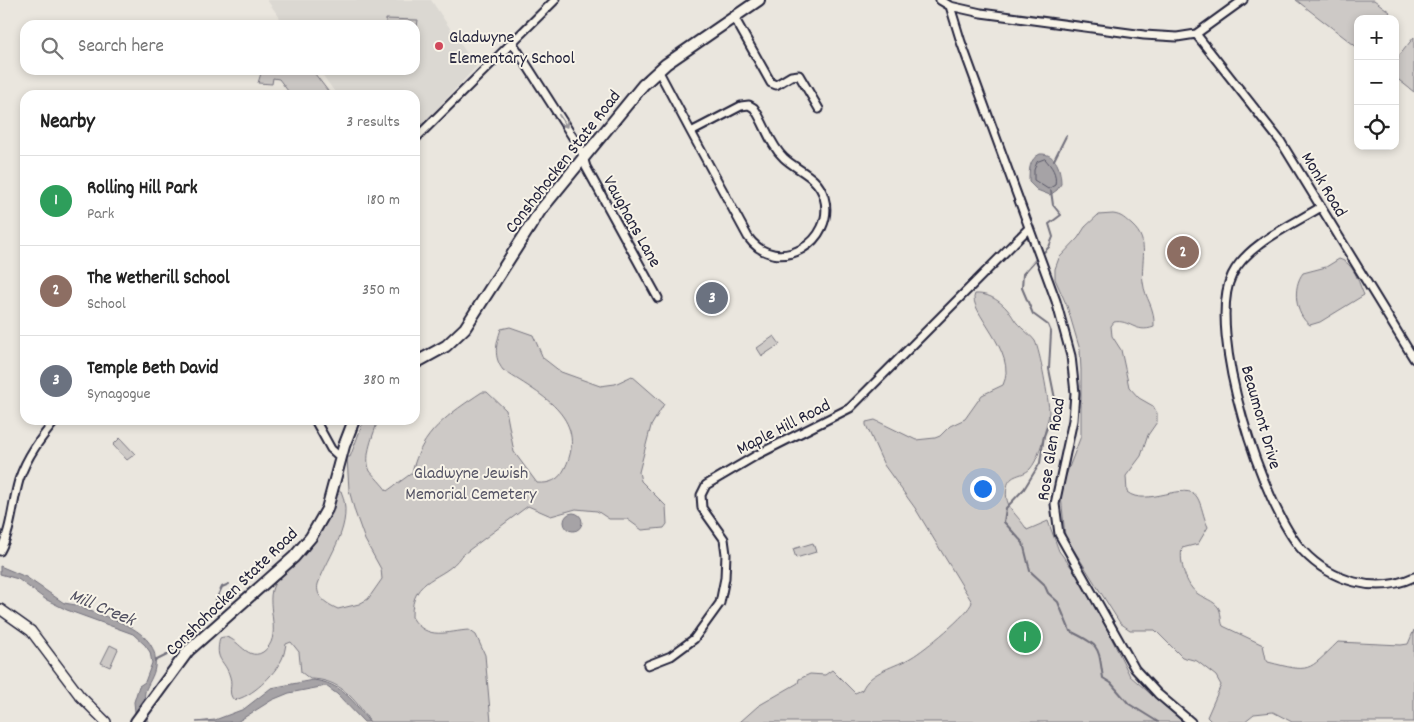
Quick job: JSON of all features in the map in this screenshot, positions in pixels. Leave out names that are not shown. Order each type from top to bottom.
[{"type":"main road","name":"Conshohocken State Road","points":[[420,360],[446,346],[465,328],[540,211],[635,93],[658,70],[759,0]]},
{"type":"main road","name":"Conshohocken State Road","points":[[137,721],[195,644],[294,557],[311,537],[327,509],[340,458],[352,425]]},
{"type":"street","points":[[420,134],[554,0]]},
{"type":"street","points":[[940,0],[950,6],[981,13],[1144,35],[1177,37],[1196,34],[1243,0]]},
{"type":"street","name":"Rose Glen Road","points":[[950,6],[1065,330],[1074,377],[1073,420],[1055,504],[1059,534],[1135,669],[1158,694],[1191,722]]},
{"type":"street","points":[[734,17],[771,84],[776,85],[791,76],[799,75],[819,109]]},
{"type":"street","name":"Monk Road","points":[[1196,34],[1281,142],[1412,350],[1414,358]]},
{"type":"street","name":"Vaughans Lane","points":[[512,42],[581,150],[586,167],[658,298]]},
{"type":"street","points":[[658,70],[691,132],[748,237],[758,248],[771,254],[786,255],[800,250],[815,238],[825,219],[826,203],[823,192],[813,179],[781,155],[754,108],[747,105],[738,107],[691,132]]},
{"type":"street","name":"Beaumont Drive","points":[[1321,207],[1254,248],[1243,258],[1231,276],[1227,288],[1225,317],[1239,401],[1251,446],[1271,495],[1285,525],[1303,551],[1330,572],[1353,582],[1383,585],[1414,577]]},
{"type":"street","name":"Maple Hill Road","points":[[648,665],[672,656],[694,638],[720,603],[725,578],[726,554],[724,539],[702,508],[701,495],[706,485],[758,455],[850,408],[1029,228]]},
{"type":"street","points":[[0,552],[10,525],[19,480],[25,464],[33,448],[52,425]]},
{"type":"street","points":[[318,425],[331,449],[340,458]]},
{"type":"street","points":[[0,609],[31,631],[76,691],[106,722]]},
{"type":"shaded area","name":"Gladwyne Elementary School","points":[[267,0],[431,0],[476,67],[420,127],[420,90],[333,90],[323,75],[420,75],[420,20],[281,20]]},
{"type":"green space","points":[[1296,0],[1374,0],[1390,12],[1388,15],[1354,15],[1354,45]]},
{"type":"green space","points":[[386,19],[418,20],[386,20]]},
{"type":"green space","points":[[1414,37],[1414,92],[1399,80],[1399,56]]},
{"type":"green space","points":[[260,75],[316,75],[327,90],[287,90],[279,79],[273,78],[272,84],[258,83]]},
{"type":"green space","points":[[1113,214],[1121,216],[1132,225],[1138,231],[1141,238],[1144,252],[1143,282],[1154,319],[1154,327],[1147,329],[1137,328],[1124,322],[1114,322],[1111,326],[1112,336],[1121,350],[1129,387],[1139,398],[1153,406],[1157,413],[1157,422],[1148,435],[1141,456],[1126,476],[1127,492],[1135,496],[1145,497],[1185,491],[1197,497],[1208,527],[1198,544],[1182,548],[1181,554],[1187,580],[1198,594],[1218,607],[1223,626],[1263,645],[1268,662],[1293,668],[1307,667],[1314,664],[1338,642],[1408,644],[1414,630],[1414,722],[1292,722],[1273,712],[1254,714],[1244,722],[1212,722],[1207,717],[1221,685],[1216,676],[1197,661],[1182,657],[1155,630],[1130,630],[1120,623],[1065,536],[1061,495],[1062,486],[1081,436],[1081,370],[1080,350],[1067,306],[1055,279],[1055,269],[1059,258],[1078,238],[1085,227],[1098,215]]},
{"type":"green space","points":[[1339,259],[1352,268],[1364,295],[1320,322],[1310,325],[1301,315],[1298,308],[1296,293],[1300,279],[1303,273],[1326,267]]},
{"type":"green space","points":[[975,294],[981,294],[998,301],[1035,341],[1046,387],[1049,414],[1041,446],[1030,469],[1011,479],[1006,494],[1009,506],[1027,530],[1048,521],[1059,551],[1087,588],[1130,676],[1183,722],[740,722],[758,706],[798,683],[799,679],[810,674],[825,675],[832,670],[855,693],[862,690],[871,678],[884,670],[906,661],[926,647],[955,623],[969,608],[972,602],[915,508],[884,465],[866,422],[875,420],[916,440],[935,438],[940,436],[950,426],[965,419],[982,395],[1003,385],[1006,372],[1004,359],[999,346],[978,310],[974,301]]},
{"type":"green space","name":"Gladwyne Jewish Memorial Cemetery","points":[[510,327],[533,335],[543,358],[561,372],[600,386],[615,384],[632,376],[664,404],[651,426],[639,472],[641,481],[666,506],[667,524],[664,528],[642,530],[627,519],[609,519],[597,511],[576,509],[551,516],[528,506],[461,556],[446,571],[423,586],[417,593],[413,603],[412,617],[418,625],[424,630],[431,632],[446,633],[469,630],[476,635],[485,655],[491,722],[370,722],[346,692],[330,682],[310,679],[301,672],[299,652],[291,642],[286,644],[282,659],[274,672],[248,695],[234,700],[230,692],[231,683],[228,671],[218,652],[220,638],[226,637],[231,639],[246,651],[257,654],[263,652],[269,646],[273,630],[271,595],[273,587],[279,577],[304,555],[320,533],[338,491],[341,491],[344,503],[343,527],[318,584],[318,593],[326,602],[338,609],[359,604],[368,599],[382,579],[381,569],[365,540],[349,490],[347,457],[350,457],[362,425],[376,425],[368,452],[368,465],[370,471],[387,491],[412,473],[422,446],[438,425],[458,408],[482,392],[487,392],[506,410],[514,452],[537,483],[546,483],[554,480],[563,472],[571,450],[571,434],[565,420],[544,397],[503,370],[497,355],[497,345],[501,329]]},
{"type":"green space","points":[[774,336],[780,344],[762,356],[757,348]]},
{"type":"green space","points":[[120,438],[135,454],[127,460],[113,445]]},
{"type":"green space","points":[[813,543],[816,552],[796,558],[793,549]]},
{"type":"green space","points":[[110,645],[118,649],[110,667],[101,663]]},
{"type":"water","points":[[1040,154],[1050,156],[1059,169],[1061,184],[1050,195],[1037,190],[1029,182],[1032,162]]},
{"type":"water","points":[[573,513],[579,516],[582,522],[579,528],[573,531],[567,528],[564,522],[567,516]]},
{"type":"water","points":[[0,566],[26,577],[64,603],[82,606],[84,609],[131,627],[142,635],[150,644],[155,654],[155,667],[145,692],[149,722],[136,722],[134,702],[139,686],[145,682],[152,663],[150,652],[145,645],[133,634],[67,610],[45,599],[18,579],[0,574]]},
{"type":"water","points":[[313,680],[331,685],[346,694],[369,722],[364,722],[337,694],[326,686],[289,693],[272,700],[237,722],[196,722],[215,720],[244,709],[271,688]]},
{"type":"waterway","points":[[1054,160],[1066,136]]},
{"type":"waterway","points":[[1042,254],[1049,247],[1053,237],[1049,224],[1061,215],[1053,205],[1051,191]]},
{"type":"waterway","points":[[1038,257],[1023,274],[1022,288],[1033,314],[1048,325],[1051,332],[1049,369],[1056,404],[1044,436],[1040,463],[1024,489],[1006,508],[1004,522],[1023,543],[1030,571],[1044,584],[1048,593],[1058,602],[1070,631],[1088,640],[1096,648],[1099,653],[1103,678],[1111,683],[1129,704],[1158,722]]},
{"type":"waterway","points":[[155,661],[169,654],[177,646],[192,625],[213,606],[222,587],[229,584]]},
{"type":"place","name":"Gladwyne Elementary School","points":[[439,46]]},
{"type":"place","name":"The Wetherill School","points":[[1183,252]]},
{"type":"place","name":"Temple Beth David","points":[[712,298]]},
{"type":"place","name":"Rolling Hill Park","points":[[1025,637]]},
{"type":"water label","name":"Mill Creek","points":[[103,606]]}]
